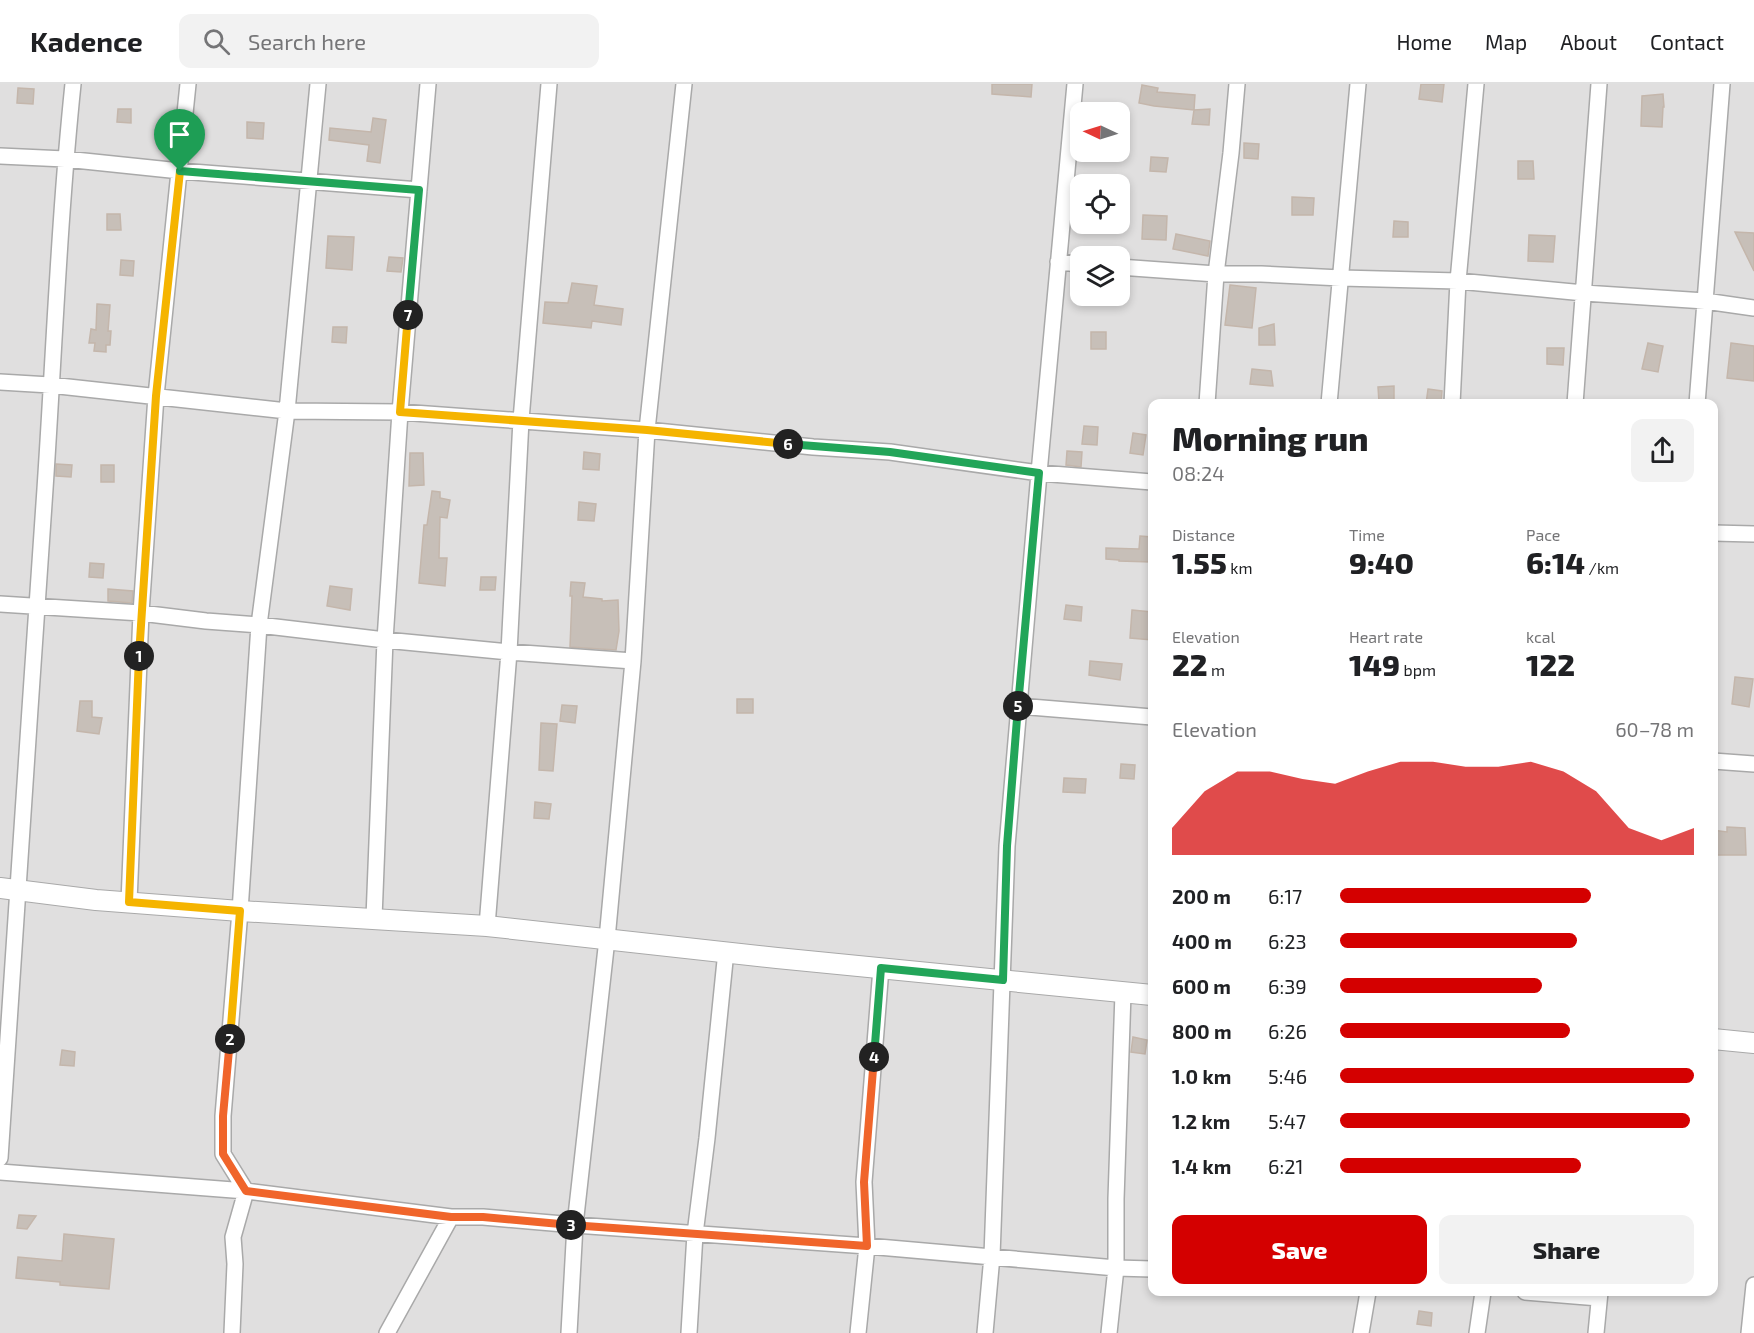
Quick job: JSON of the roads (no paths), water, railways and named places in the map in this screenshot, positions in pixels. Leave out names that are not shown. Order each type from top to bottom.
[{"type":"street","points":[[0,1158],[8,888],[37,606],[65,159],[73,84]]},
{"type":"street","points":[[129,902],[141,612],[156,396],[188,84]]},
{"type":"street","points":[[231,1333],[235,1264],[233,1237],[246,1191],[223,1154],[223,1116],[240,911],[259,625],[287,411],[318,84]]},
{"type":"street","points":[[374,918],[385,640],[400,412],[428,84]]},
{"type":"street","points":[[487,926],[509,652],[521,420],[549,84]]},
{"type":"street","points":[[985,1333],[992,1256],[1007,846],[1075,84]]},
{"type":"street","points":[[1207,399],[1216,274],[1237,84]]},
{"type":"street","points":[[1329,399],[1358,84]]},
{"type":"street","points":[[1452,399],[1458,281],[1476,84]]},
{"type":"street","points":[[1575,399],[1599,84]]},
{"type":"street","points":[[1696,399],[1722,84]]},
{"type":"street","points":[[569,1333],[575,1226],[607,939],[633,661],[647,430],[687,86]]},
{"type":"street","points":[[0,156],[65,159],[180,171],[419,190]]},
{"type":"street","points":[[1058,262],[1070,263]]},
{"type":"street","points":[[1130,268],[1216,274],[1458,281],[1705,301],[1754,308]]},
{"type":"street","points":[[0,382],[50,385],[287,411],[400,412],[647,430],[813,447],[890,452],[1039,473],[1148,482]]},
{"type":"street","points":[[1718,533],[1754,534]]},
{"type":"street","points":[[0,604],[141,612],[385,640],[633,661]]},
{"type":"street","points":[[1018,706],[1148,717]]},
{"type":"street","points":[[1718,761],[1754,764]]},
{"type":"street","points":[[8,888],[96,900],[487,926],[1148,995]]},
{"type":"street","points":[[689,1333],[695,1234],[726,951]]},
{"type":"street","points":[[858,1333],[867,1246],[864,1182],[881,968]]},
{"type":"street","points":[[1109,1333],[1116,1268],[1123,993]]},
{"type":"street","points":[[1718,1039],[1754,1043]]},
{"type":"street","points":[[0,1172],[246,1191],[451,1217],[483,1217],[575,1226],[867,1246],[1148,1269]]},
{"type":"street","points":[[387,1333],[436,1240],[451,1217]]},
{"type":"street","points":[[1749,1333],[1754,1285]]},
{"type":"street","points":[[1361,1333],[1367,1296]]},
{"type":"street","points":[[1477,1333],[1482,1296]]},
{"type":"street","points":[[1596,1333],[1600,1296]]}]
